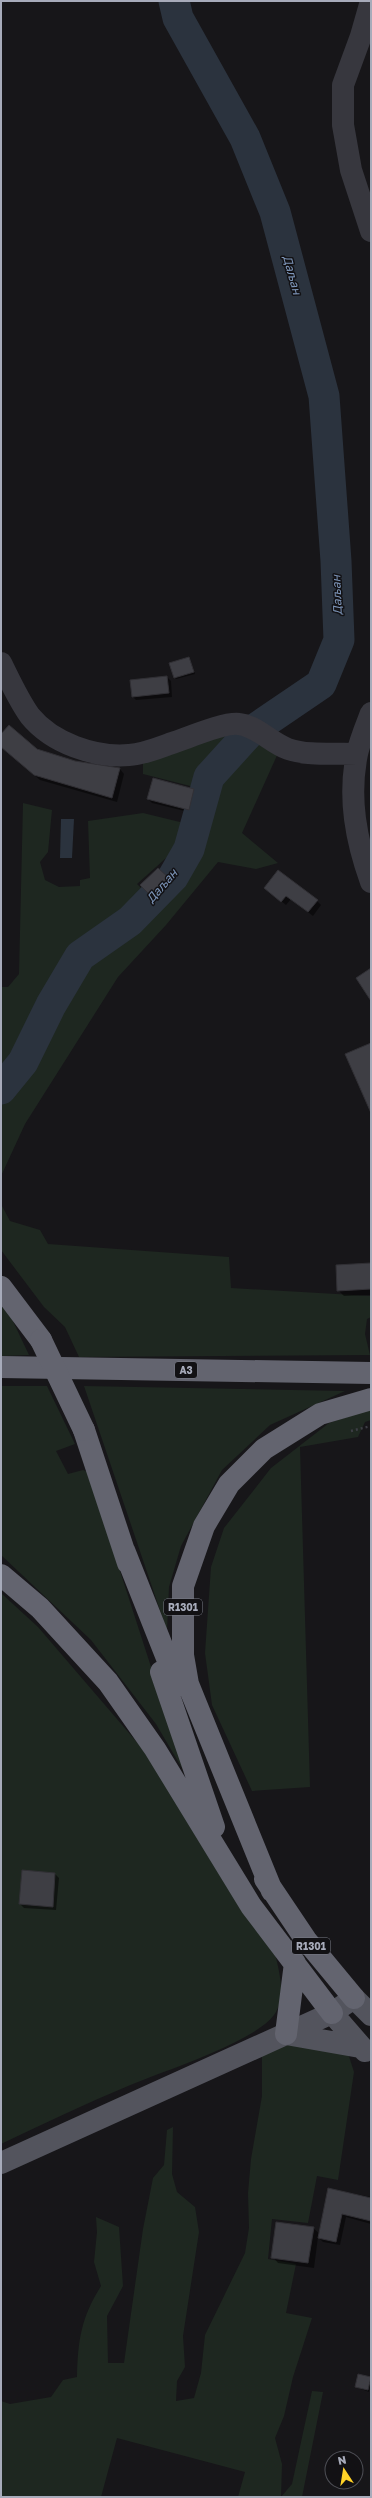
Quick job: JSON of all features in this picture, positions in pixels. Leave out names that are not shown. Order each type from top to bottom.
[{"type":"highway","name":"R1301","points":[[1,1287],[41,1340],[84,1430],[124,1550],[156,1656],[209,1815],[251,1906]]},
{"type":"highway","name":"A3","points":[[4,1370],[371,1373]]},
{"type":"highway","name":"A3","points":[[4,1370],[371,1386]]},
{"type":"highway","name":"R1301","points":[[272,1891],[188,1684],[182,1655],[183,1586],[204,1526],[229,1484],[264,1449],[320,1414],[371,1399]]},
{"type":"highway","name":"R1301","points":[[124,1550],[229,1817],[272,1891],[306,1940],[354,1998]]},
{"type":"highway","name":"R1301","points":[[1,1575],[40,1608],[108,1682],[155,1749],[251,1906],[332,2013]]},
{"type":"highway","points":[[286,2034],[295,1963]]},
{"type":"main road","points":[[1,2163],[332,2013],[354,1998]]},
{"type":"main road","name":"R1301","points":[[354,1998],[371,2015]]},
{"type":"main road","name":"R1301","points":[[332,2013],[366,2052]]},
{"type":"main road","points":[[286,2034],[366,2052]]},
{"type":"street","points":[[371,1],[361,36],[343,85],[343,125],[351,170],[371,231]]},
{"type":"street","points":[[1,663],[31,716],[50,734],[71,746],[103,754],[128,755],[239,724],[252,728],[275,744],[289,749],[306,752],[357,754]]},
{"type":"street","points":[[371,713],[357,754],[352,792],[356,834],[371,882]]},
{"type":"path","points":[[351,1431],[371,1426]]},
{"type":"shaded area","points":[[229,730],[279,751],[242,833],[278,863],[256,869],[218,862],[166,925],[118,977],[25,1124],[1,1176],[1,987],[8,987],[19,974],[23,803],[52,810],[48,852],[40,862],[45,880],[59,887],[80,886],[80,880],[90,878],[88,821],[143,813],[184,823],[190,821],[198,788],[143,774],[143,762]],"holes":[[[175,850],[189,862],[174,884],[156,903],[137,884]]]},
{"type":"shaded area","points":[[1,1196],[2,1206],[10,1221],[40,1230],[48,1244],[229,1257],[231,1288],[371,1296],[371,1317],[367,1319],[365,1334],[370,1355],[79,1357],[65,1327],[44,1307],[1,1250]]},
{"type":"shaded area","points":[[1,1304],[11,1317],[29,1355],[1,1356]]},
{"type":"shaded area","points":[[1,1386],[47,1386],[75,1444],[56,1451],[68,1474],[83,1470],[88,1472],[186,1775],[156,1724],[91,1640],[1,1555]]},
{"type":"shaded area","points":[[84,1386],[345,1391],[270,1425],[222,1470],[181,1546],[169,1587],[167,1631]]},
{"type":"shaded area","points":[[371,1409],[371,1420],[365,1422],[358,1437],[300,1447],[310,1787],[252,1791],[212,1705],[205,1653],[211,1567],[224,1528],[271,1468],[329,1423]]},
{"type":"shaded area","points":[[1,1593],[38,1627],[141,1747],[275,1953],[280,1976],[281,1992],[278,2008],[274,2015],[247,2036],[228,2046],[96,2100],[1,2144]]},
{"type":"shaded area","points":[[289,2041],[347,2050],[354,2072],[338,2180],[317,2176],[308,2223],[272,2219],[268,2259],[296,2264],[286,2313],[312,2318],[293,2377],[284,2416],[275,2438],[282,2464],[281,2497],[238,2497],[245,2472],[117,2438],[101,2497],[1,2497],[1,2401],[10,2404],[51,2397],[63,2380],[77,2377],[78,2352],[82,2330],[89,2309],[101,2286],[94,2262],[97,2232],[96,2217],[119,2227],[123,2286],[107,2316],[108,2363],[124,2363],[143,2229],[153,2178],[164,2165],[167,2130],[173,2127],[172,2174],[177,2192],[195,2207],[199,2232],[183,2336],[185,2367],[177,2381],[176,2401],[194,2398],[201,2373],[205,2335],[245,2253],[249,2228],[248,2193],[251,2159],[262,2096],[262,2055]]},
{"type":"shaded area","points":[[312,2391],[323,2392],[302,2497],[281,2497],[292,2484]]},
{"type":"water","points":[[61,819],[74,819],[72,858],[60,858]]},
{"type":"building","points":[[189,657],[194,672],[174,678],[169,663]]},
{"type":"building","points":[[167,676],[169,693],[132,697],[130,680]]},
{"type":"building","points":[[9,725],[37,749],[75,761],[120,768],[112,798],[34,775],[1,747],[1,734]]},
{"type":"building","points":[[153,778],[194,789],[189,810],[147,799]]},
{"type":"building","points":[[158,868],[169,878],[151,896],[140,885]]},
{"type":"building","points":[[278,870],[318,900],[308,912],[286,896],[281,902],[264,888]]},
{"type":"building","points":[[371,968],[371,1001],[356,978]]},
{"type":"building","points":[[371,1043],[371,1113],[345,1054]]},
{"type":"building","points":[[371,1263],[371,1289],[337,1291],[336,1265]]},
{"type":"building","points":[[22,1870],[55,1873],[53,1907],[19,1904]]},
{"type":"building","points":[[328,2188],[371,2198],[371,2221],[342,2214],[336,2242],[318,2238]]},
{"type":"building","points":[[276,2222],[314,2227],[308,2263],[271,2258]]},
{"type":"building","points":[[358,2374],[371,2377],[368,2390],[355,2387]]},
{"type":"waterway","name":"Даљан","points":[[1,1089],[23,1062],[51,1005],[80,956],[130,921],[173,877],[189,849],[209,777],[249,733],[321,684],[339,640],[336,561],[324,396],[275,212],[245,138],[178,18],[174,1]]}]
